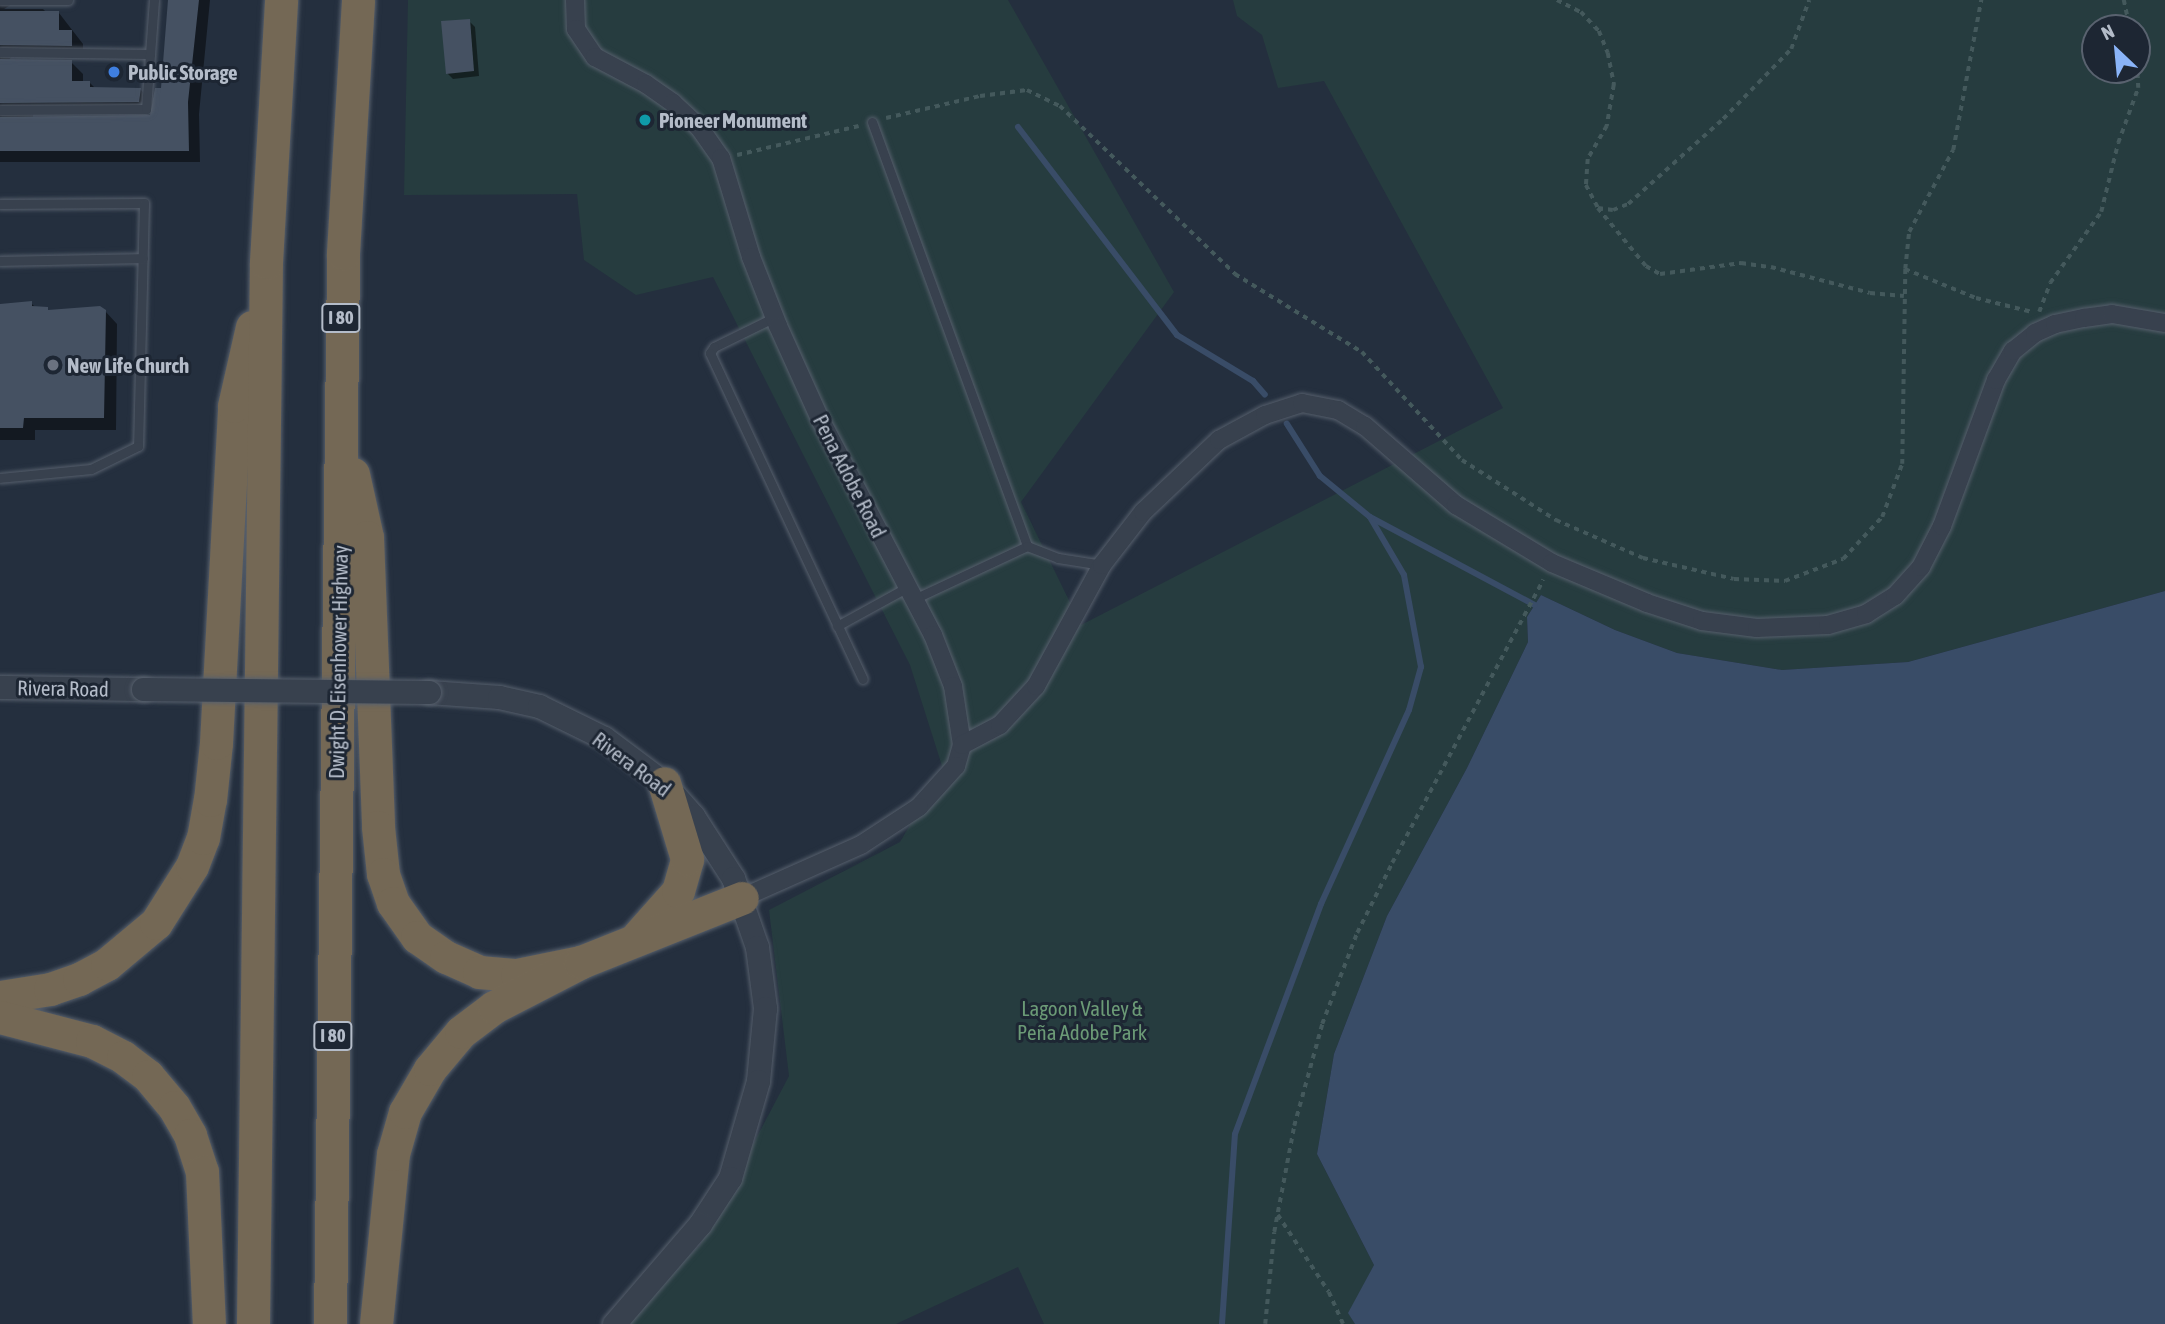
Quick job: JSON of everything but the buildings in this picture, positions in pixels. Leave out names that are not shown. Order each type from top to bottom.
[{"type":"highway","points":[[253,1324],[266,262],[281,0]]},
{"type":"highway","name":"Dwight D. Eisenhower Highway","points":[[330,1324],[342,253],[358,0]]},
{"type":"highway","points":[[0,997],[50,989],[79,979],[131,946],[156,923],[178,892],[199,848],[209,800],[216,743],[234,406],[266,262]]},
{"type":"highway","points":[[340,410],[367,537],[378,827],[383,874],[393,904],[417,937],[446,957],[480,972],[517,975],[580,962]]},
{"type":"highway","points":[[635,940],[678,891],[687,859],[664,783]]},
{"type":"highway","points":[[376,1324],[393,1154],[405,1112],[430,1069],[461,1032],[494,1007],[580,962],[742,898]]},
{"type":"highway","points":[[0,1017],[92,1041],[123,1057],[148,1076],[174,1107],[190,1135],[202,1172],[209,1324]]},
{"type":"street","name":"Pena Adobe Road","points":[[575,0],[576,29],[595,57],[646,84],[673,103],[699,127],[721,158],[751,257],[820,419],[933,635],[953,686],[962,745]]},
{"type":"street","points":[[742,898],[861,845],[919,807],[956,766],[962,745],[1000,725],[1036,686],[1102,565],[1143,512],[1219,440],[1251,420],[1302,403],[1338,410],[1365,426],[1456,505],[1552,563],[1647,603],[1702,621],[1757,628],[1828,625],[1867,614],[1895,596],[1921,567],[1941,526],[1996,380],[2013,351],[2041,322],[2112,314],[2165,323]]},
{"type":"street","name":"Rivera Road","points":[[0,687],[429,692],[499,697],[539,706],[604,738],[664,783],[716,849],[742,898],[757,947],[765,1008],[758,1082],[730,1178],[700,1224],[614,1324]]},
{"type":"lane","points":[[0,1],[68,0]]},
{"type":"lane","points":[[0,110],[146,109],[154,0]]},
{"type":"lane","points":[[0,52],[150,54]]},
{"type":"lane","points":[[872,122],[1027,546]]},
{"type":"lane","points":[[0,204],[144,203],[138,446],[91,469],[0,478]]},
{"type":"lane","points":[[0,261],[143,258]]},
{"type":"lane","points":[[775,317],[714,347],[710,354],[863,679]]},
{"type":"lane","points":[[837,626],[1027,546],[1058,558],[1102,565]]},
{"type":"path","points":[[1557,0],[1581,12],[1598,31],[1608,53],[1614,85],[1607,126],[1588,159],[1586,185],[1598,208],[1646,266],[1660,274],[1741,263],[1771,267],[1870,293],[1905,296]]},
{"type":"path","points":[[1598,208],[1612,210],[1628,204],[1723,119],[1791,49],[1810,0]]},
{"type":"path","points":[[721,158],[979,96],[1027,90],[1060,106],[1235,274],[1362,352],[1462,460],[1556,520],[1643,558],[1734,579],[1785,581],[1843,559],[1882,517],[1902,464],[1905,269],[1909,232],[1953,150],[1981,0]]},
{"type":"path","points":[[1905,269],[2041,322],[2050,283],[2101,212],[2118,143],[2138,84]]},
{"type":"path","points":[[1265,1324],[1278,1215],[1294,1126],[1322,1024],[1357,933],[1536,591]]},
{"type":"path","points":[[1278,1215],[1286,1231],[1329,1292],[1343,1324]]},
{"type":"green space","name":"Lagoon Valley & Peña Adobe Park","points":[[408,0],[1008,0],[1174,292],[1021,502],[1081,625],[1503,408],[1324,81],[1278,88],[1262,35],[1237,16],[1233,0],[2165,0],[2165,591],[1908,662],[1782,670],[1677,653],[1615,630],[1541,595],[1527,617],[1528,642],[1467,768],[1387,916],[1334,1054],[1317,1154],[1374,1265],[1349,1313],[1355,1324],[1044,1324],[1018,1267],[896,1324],[620,1324],[700,1245],[789,1076],[769,910],[900,842],[943,769],[910,665],[713,277],[636,295],[584,260],[577,194],[404,195]]},
{"type":"water","points":[[2165,591],[2165,1324],[1355,1324],[1348,1313],[1374,1265],[1317,1154],[1334,1054],[1387,916],[1467,768],[1528,642],[1527,617],[1541,595],[1615,630],[1677,653],[1782,670],[1908,662]]},
{"type":"waterway","points":[[1018,127],[1177,335],[1253,381],[1265,395]]},
{"type":"waterway","points":[[1222,1324],[1235,1134],[1321,904],[1409,710],[1421,667],[1404,575],[1370,517],[1320,476],[1287,424]]},
{"type":"waterway","points":[[1370,517],[1535,605]]},
{"type":"place","name":"Public Storage","points":[[114,72]]},
{"type":"place","name":"Pioneer Monument","points":[[645,120]]},
{"type":"place","name":"New Life Church","points":[[53,365]]}]
